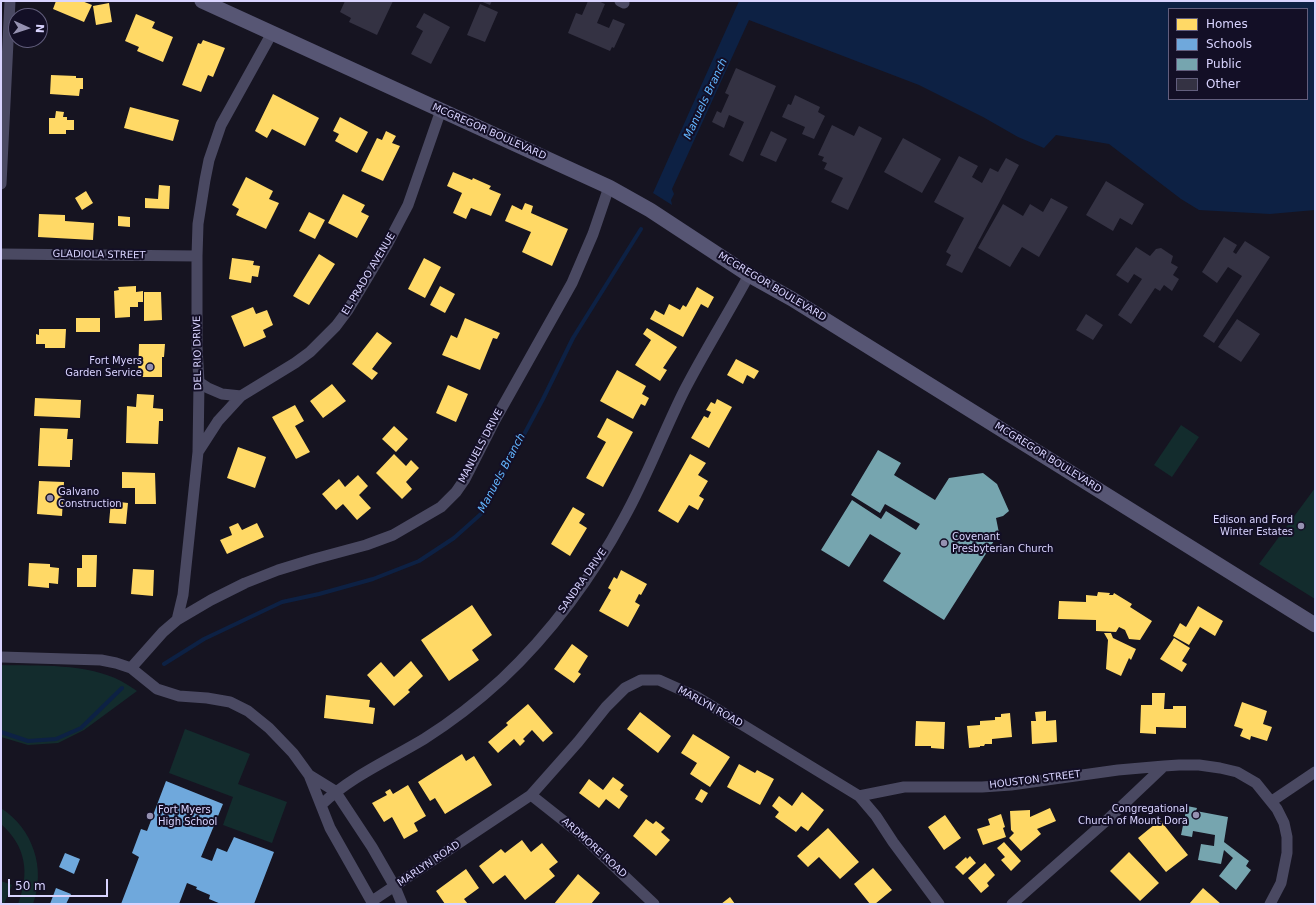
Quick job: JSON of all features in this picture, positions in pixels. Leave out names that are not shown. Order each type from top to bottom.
[{"type":"main road","name":"MCGREGOR BOULEVARD","points":[[202,1],[609,187],[650,210],[749,275],[803,305],[1315,625]]},
{"type":"street","points":[[1,184],[10,1]]},
{"type":"street","name":"DEL RIO DRIVE","points":[[177,620],[183,595],[187,567],[198,452],[199,382],[197,347],[197,256],[198,224],[204,180],[219,132],[233,102],[272,33]]},
{"type":"street","name":"EL PRADO AVENUE","points":[[198,452],[218,421],[241,396],[295,364],[325,338],[348,310],[387,245],[408,205],[441,110]]},
{"type":"street","name":"MANUELS DRIVE","points":[[177,620],[211,600],[245,583],[286,568],[366,545],[393,535],[441,507],[456,492],[465,479],[495,420],[572,282],[593,234],[609,187]]},
{"type":"street","name":"GLADIOLA STREET","points":[[1,254],[197,256]]},
{"type":"street","name":"SANDRA DRIVE","points":[[321,805],[336,791],[426,738],[460,714],[501,680],[528,653],[552,625],[595,566],[624,519],[685,390],[749,275]]},
{"type":"street","points":[[199,382],[222,394],[241,396]]},
{"type":"street","points":[[131,668],[163,632],[177,620]]},
{"type":"street","points":[[1,657],[101,660],[116,663],[131,668],[157,689],[180,696],[207,698],[230,702],[248,711],[269,728],[293,753],[309,775],[330,828],[372,903]]},
{"type":"street","name":"MARLYN ROAD","points":[[372,903],[531,794],[578,742],[606,707],[625,688],[641,680],[659,680],[697,697],[859,796],[876,816],[893,842],[939,904]]},
{"type":"street","name":"HOUSTON STREET","points":[[859,796],[904,787],[982,787],[1011,785],[1113,770],[1164,766],[1199,765],[1237,772],[1256,783],[1272,801],[1284,823],[1287,837],[1287,853],[1281,883],[1270,904]]},
{"type":"street","points":[[1012,904],[1106,821],[1164,766]]},
{"type":"street","points":[[1272,801],[1315,772]]},
{"type":"street","points":[[309,775],[336,791],[372,847],[395,887],[402,904]]},
{"type":"street","name":"ARDMORE ROAD","points":[[531,794],[579,833],[654,904]]},
{"type":"green space","points":[[1181,425],[1199,437],[1172,477],[1154,465]]},
{"type":"green space","name":"Edison and Ford Winter Estates","points":[[1315,488],[1315,599],[1259,564]]},
{"type":"green space","points":[[1,665],[78,668],[108,675],[137,691],[84,730],[58,743],[28,745],[1,737]]},
{"type":"green space","points":[[185,729],[250,754],[238,784],[287,802],[272,843],[223,825],[233,797],[169,773]]},
{"type":"green space","points":[[1,808],[21,827],[29,838],[34,850],[38,877],[37,890],[33,904],[18,904],[24,882],[23,861],[21,851],[16,841],[1,824]]},
{"type":"green space","points":[[1,881],[12,885],[4,904],[1,904]]},
{"type":"water","points":[[739,1],[1315,1],[1315,210],[1270,214],[1199,210],[1181,199],[1109,144],[1056,135],[1044,148],[1018,137],[983,117],[919,85],[749,20],[672,189],[674,194],[671,200],[672,205],[653,193]]},
{"type":"building: Homes","points":[[56,1],[82,1],[92,5],[84,22],[53,9]]},
{"type":"building: Homes","points":[[109,3],[112,22],[96,25],[93,6]]},
{"type":"building: Homes","points":[[136,14],[155,22],[152,28],[173,37],[163,62],[137,51],[139,47],[125,41]]},
{"type":"building: Homes","points":[[203,40],[225,48],[213,77],[208,75],[201,92],[182,85],[198,43],[201,44]]},
{"type":"building: Homes","points":[[51,75],[76,76],[76,78],[83,78],[83,89],[80,89],[79,96],[50,94]]},
{"type":"building: Homes","points":[[273,94],[319,118],[305,146],[272,129],[267,138],[255,131]]},
{"type":"building: Homes","points":[[130,107],[179,120],[173,141],[124,128]]},
{"type":"building: Homes","points":[[56,111],[64,112],[63,117],[67,117],[67,120],[74,120],[74,130],[66,130],[66,134],[49,134],[49,118],[55,118]]},
{"type":"building: Homes","points":[[340,117],[368,132],[357,153],[335,141],[339,134],[333,131]]},
{"type":"building: Homes","points":[[386,131],[396,136],[392,143],[400,146],[383,181],[361,171],[377,138],[382,140]]},
{"type":"building: Homes","points":[[453,172],[472,180],[473,178],[491,186],[489,189],[501,194],[491,216],[471,208],[466,219],[453,213],[462,193],[447,186]]},
{"type":"building: Homes","points":[[246,177],[273,191],[269,199],[279,203],[266,229],[236,215],[239,209],[232,205]]},
{"type":"building: Homes","points":[[159,185],[170,186],[169,209],[145,208],[145,198],[158,199]]},
{"type":"building: Homes","points":[[86,191],[93,203],[82,210],[75,198]]},
{"type":"building: Homes","points":[[343,194],[365,205],[361,212],[369,216],[357,238],[328,223]]},
{"type":"building: Homes","points":[[525,203],[533,206],[531,213],[568,229],[552,266],[522,252],[531,232],[505,221],[512,205],[522,210]]},
{"type":"building: Homes","points":[[309,212],[325,220],[315,239],[299,231]]},
{"type":"building: Homes","points":[[39,214],[65,215],[65,221],[94,223],[93,240],[38,237]]},
{"type":"building: Homes","points":[[118,216],[130,217],[130,227],[118,226]]},
{"type":"building: Homes","points":[[319,254],[335,264],[309,305],[293,296]]},
{"type":"building: Homes","points":[[232,258],[254,261],[253,265],[260,266],[258,277],[252,276],[251,283],[229,279]]},
{"type":"building: Homes","points":[[424,258],[441,267],[425,298],[408,289]]},
{"type":"building: Homes","points":[[136,286],[136,292],[143,291],[143,302],[138,302],[138,307],[130,307],[130,317],[115,318],[114,291],[119,290],[118,287]]},
{"type":"building: Homes","points":[[440,286],[455,294],[445,313],[430,305]]},
{"type":"building: Homes","points":[[697,287],[714,297],[708,308],[701,304],[683,337],[650,319],[655,310],[664,315],[669,304],[680,310],[683,305],[686,307]]},
{"type":"building: Homes","points":[[144,292],[161,292],[162,320],[144,321]]},
{"type":"building: Homes","points":[[253,307],[256,314],[267,310],[273,325],[263,330],[266,337],[244,347],[231,316]]},
{"type":"building: Homes","points":[[76,318],[100,318],[100,332],[76,332]]},
{"type":"building: Homes","points":[[465,318],[500,333],[497,339],[493,338],[480,370],[442,355],[451,335],[457,338]]},
{"type":"building: Homes","points":[[647,328],[677,347],[663,368],[667,370],[660,381],[635,365],[651,340],[643,334]]},
{"type":"building: Homes","points":[[39,329],[66,329],[65,348],[45,348],[45,344],[36,344],[36,334],[39,335]]},
{"type":"building: Homes","points":[[377,332],[392,343],[372,369],[378,373],[372,380],[352,364]]},
{"type":"building: Homes","name":"Fort Myers Garden Service","points":[[139,344],[165,344],[164,357],[162,357],[162,377],[138,377]]},
{"type":"building: Homes","points":[[736,359],[759,371],[754,379],[747,375],[743,384],[727,375]]},
{"type":"building: Homes","points":[[617,370],[646,386],[642,394],[649,398],[645,406],[641,404],[633,419],[600,401]]},
{"type":"building: Homes","points":[[332,384],[346,401],[323,418],[310,401]]},
{"type":"building: Homes","points":[[448,385],[468,394],[456,422],[436,413]]},
{"type":"building: Homes","points":[[137,394],[154,395],[153,408],[163,409],[163,421],[159,421],[158,444],[126,443],[127,406],[136,407]]},
{"type":"building: Homes","points":[[35,398],[81,400],[80,418],[34,416]]},
{"type":"building: Homes","points":[[717,399],[732,407],[709,448],[691,438],[704,416],[708,418],[711,412],[706,410],[711,402],[715,404]]},
{"type":"building: Homes","points":[[295,405],[304,421],[295,426],[310,452],[296,459],[272,417]]},
{"type":"building: Homes","points":[[607,418],[633,432],[603,487],[586,478],[606,442],[597,437]]},
{"type":"building: Homes","points":[[394,426],[408,439],[396,452],[382,439]]},
{"type":"building: Homes","points":[[40,428],[68,429],[67,439],[73,439],[72,460],[70,460],[70,467],[38,466]]},
{"type":"building: Homes","points":[[238,447],[266,457],[255,488],[227,478]]},
{"type":"building: Homes","points":[[394,454],[406,466],[411,460],[419,468],[406,482],[412,489],[402,499],[376,473]]},
{"type":"building: Homes","points":[[690,454],[706,463],[698,475],[708,481],[699,496],[704,499],[698,510],[689,505],[678,523],[658,511]]},
{"type":"building: Homes","points":[[122,472],[155,473],[156,504],[135,504],[135,488],[122,488]]},
{"type":"building: Homes","points":[[358,475],[368,486],[359,495],[371,508],[357,520],[343,504],[336,510],[322,494],[339,479],[345,487]]},
{"type":"building: Homes","name":"Galvano Construction","points":[[39,481],[64,482],[62,516],[37,514]]},
{"type":"building: Homes","points":[[111,501],[128,503],[126,524],[109,523]]},
{"type":"building: Homes","points":[[573,507],[585,514],[579,523],[587,528],[570,556],[551,544]]},
{"type":"building: Homes","points":[[238,523],[242,530],[257,523],[264,537],[227,554],[220,540],[232,535],[229,527]]},
{"type":"building: Homes","points":[[82,555],[97,555],[96,587],[77,587],[77,568],[82,568]]},
{"type":"building: Homes","points":[[29,563],[50,564],[50,567],[59,568],[58,584],[49,583],[49,588],[28,586]]},
{"type":"building: Homes","points":[[133,569],[154,570],[153,596],[131,594]]},
{"type":"building: Homes","points":[[621,570],[647,584],[635,602],[640,605],[628,627],[599,611],[611,590],[608,588],[614,577],[617,579]]},
{"type":"building: Homes","points":[[1098,592],[1110,593],[1109,595],[1113,595],[1114,593],[1132,604],[1130,607],[1152,621],[1140,640],[1129,639],[1125,630],[1119,627],[1116,632],[1096,631],[1096,620],[1058,619],[1059,601],[1086,602],[1086,595],[1097,596]]},
{"type":"building: Homes","points":[[472,605],[492,635],[472,650],[479,660],[449,681],[421,640]]},
{"type":"building: Homes","points":[[1198,606],[1223,621],[1215,636],[1200,627],[1189,645],[1173,636],[1180,623],[1186,627]]},
{"type":"building: Homes","points":[[1104,633],[1111,633],[1113,638],[1136,649],[1131,660],[1129,658],[1121,676],[1106,669],[1108,640]]},
{"type":"building: Homes","points":[[1174,638],[1190,648],[1182,661],[1187,664],[1182,672],[1160,659]]},
{"type":"building: Homes","points":[[572,644],[588,656],[578,672],[581,674],[574,683],[554,669]]},
{"type":"building: Homes","points":[[411,661],[423,676],[408,690],[410,692],[394,706],[367,675],[381,662],[394,677]]},
{"type":"building: Homes","points":[[1152,693],[1165,693],[1164,709],[1173,709],[1173,706],[1186,706],[1186,728],[1156,727],[1156,734],[1140,733],[1141,705],[1152,705]]},
{"type":"building: Homes","points":[[326,695],[370,700],[369,707],[375,708],[373,724],[324,718]]},
{"type":"building: Homes","points":[[1242,702],[1267,711],[1263,724],[1272,727],[1267,741],[1251,736],[1250,740],[1240,736],[1243,729],[1234,726]]},
{"type":"building: Homes","points":[[528,704],[553,733],[543,742],[532,730],[523,739],[525,741],[520,746],[514,739],[498,753],[488,742],[508,725],[506,723]]},
{"type":"building: Homes","points":[[1046,711],[1046,721],[1056,720],[1057,742],[1032,744],[1031,721],[1036,721],[1035,712]]},
{"type":"building: Homes","points":[[640,712],[671,736],[658,753],[627,729]]},
{"type":"building: Homes","points":[[1010,713],[1012,737],[992,739],[992,744],[969,748],[967,726],[980,725],[980,721],[995,720],[995,717],[1001,717],[1001,714]]},
{"type":"building: Homes","points":[[916,721],[945,722],[944,749],[931,748],[931,746],[915,746]]},
{"type":"building: Homes","points":[[693,734],[730,757],[710,787],[690,774],[697,763],[681,753]]},
{"type":"building: Homes","points":[[462,754],[466,761],[474,756],[492,785],[445,814],[435,798],[430,801],[418,782]]},
{"type":"building: Homes","points":[[739,764],[755,773],[757,770],[774,779],[760,805],[727,787]]},
{"type":"building: Homes","points":[[613,777],[624,785],[620,790],[628,796],[619,809],[606,799],[599,808],[579,793],[589,779],[603,790]]},
{"type":"building: Homes","points":[[408,785],[426,816],[414,823],[418,831],[404,839],[392,817],[384,822],[372,803],[387,795],[385,792],[390,789],[393,794]]},
{"type":"building: Homes","points":[[701,789],[708,793],[702,803],[695,799]]},
{"type":"building: Homes","points":[[802,792],[824,810],[808,831],[801,826],[796,832],[775,817],[779,812],[772,806],[779,796],[792,806]]},
{"type":"building: Homes","points":[[1050,808],[1056,821],[1037,829],[1041,834],[1021,851],[1009,838],[1014,833],[1011,830],[1010,811],[1030,810],[1030,817]]},
{"type":"building: Homes","points":[[1001,814],[1006,837],[983,845],[977,829],[990,825],[988,819]]},
{"type":"building: Homes","points":[[945,815],[961,838],[944,850],[928,827]]},
{"type":"building: Homes","points":[[646,819],[653,824],[656,821],[665,828],[661,832],[670,840],[656,856],[633,836]]},
{"type":"building: Homes","points":[[1160,820],[1188,855],[1166,872],[1138,838]]},
{"type":"building: Homes","points":[[828,828],[859,862],[840,879],[819,857],[808,867],[797,856]]},
{"type":"building: Homes","points":[[522,840],[531,852],[542,843],[558,862],[549,869],[555,876],[525,900],[505,875],[493,884],[479,866],[501,849],[505,853]]},
{"type":"building: Homes","points":[[1004,842],[1021,861],[1011,871],[1001,860],[1005,857],[997,848]]},
{"type":"building: Homes","points":[[1129,852],[1159,883],[1140,901],[1110,871]]},
{"type":"building: Homes","points":[[970,856],[976,863],[963,875],[955,867],[966,857],[967,859]]},
{"type":"building: Homes","points":[[985,863],[995,875],[987,883],[989,886],[981,893],[968,878]]},
{"type":"building: Homes","points":[[873,868],[892,890],[875,904],[870,904],[854,884]]},
{"type":"building: Homes","points":[[466,869],[479,888],[464,899],[468,904],[445,904],[436,891]]},
{"type":"building: Homes","points":[[578,874],[600,893],[591,904],[554,904]]},
{"type":"building: Homes","points":[[1203,888],[1221,904],[1189,904]]},
{"type":"building: Homes","points":[[730,897],[735,904],[721,904]]},
{"type":"building: Schools","points":[[166,781],[223,804],[201,857],[212,861],[217,848],[227,852],[234,837],[274,852],[254,904],[221,904],[209,899],[210,895],[187,883],[179,904],[121,904],[139,857],[132,853],[141,829],[147,831]]},
{"type":"building: Schools","points":[[65,853],[80,859],[74,874],[59,867]]},
{"type":"building: Schools","points":[[56,888],[71,894],[66,904],[50,904]]},
{"type":"building: Public","points":[[878,450],[901,463],[894,475],[935,500],[949,478],[983,473],[997,484],[1009,511],[1003,516],[996,518],[999,533],[944,620],[883,581],[901,553],[870,534],[849,567],[821,550],[852,500],[881,519],[886,511],[916,530],[920,524],[885,504],[880,513],[851,495]]},
{"type":"building: Public","points":[[1187,806],[1197,808],[1196,811],[1228,817],[1224,842],[1249,861],[1246,866],[1251,870],[1236,890],[1219,876],[1233,858],[1224,850],[1221,864],[1198,860],[1201,844],[1214,846],[1215,835],[1193,831],[1192,837],[1181,835]]},
{"type":"building: Other","points":[[345,1],[393,1],[377,35],[349,22],[351,18],[340,12]]},
{"type":"building: Other","points":[[480,1],[492,1],[490,5]]},
{"type":"building: Other","points":[[588,1],[598,1],[605,4],[597,23],[609,28],[613,19],[625,24],[614,48],[612,47],[610,51],[568,33],[576,13],[582,15]]},
{"type":"building: Other","points":[[480,4],[498,12],[485,42],[467,35]]},
{"type":"building: Other","points":[[424,13],[450,27],[431,64],[411,54],[423,31],[416,27]]},
{"type":"building: Other","points":[[736,68],[776,86],[743,162],[729,155],[744,122],[729,115],[724,128],[712,122],[717,111],[721,113],[729,95],[725,93]]},
{"type":"building: Other","points":[[795,95],[820,107],[818,112],[825,116],[814,139],[802,134],[805,127],[782,117],[788,104],[791,105]]},
{"type":"building: Other","points":[[832,125],[854,136],[859,126],[882,138],[848,210],[831,202],[843,178],[824,169],[827,163],[822,161],[824,157],[818,155]]},
{"type":"building: Other","points":[[771,131],[787,139],[776,162],[760,155]]},
{"type":"building: Other","points":[[903,138],[941,159],[922,193],[884,172]]},
{"type":"building: Other","points":[[959,156],[978,166],[972,177],[982,183],[990,168],[998,172],[1006,158],[1019,165],[962,273],[946,265],[951,255],[946,252],[964,218],[934,202]]},
{"type":"building: Other","points":[[1106,181],[1144,204],[1132,225],[1120,218],[1113,231],[1086,215]]},
{"type":"building: Other","points":[[1051,198],[1068,207],[1039,257],[1022,247],[1010,267],[978,248],[1003,204],[1023,216],[1030,204],[1043,212]]},
{"type":"building: Other","points":[[1224,237],[1237,245],[1233,252],[1236,254],[1245,241],[1270,257],[1214,343],[1203,336],[1242,276],[1228,267],[1217,283],[1202,272]]},
{"type":"building: Other","points":[[1136,247],[1150,256],[1156,249],[1161,248],[1173,256],[1171,263],[1178,267],[1173,275],[1179,279],[1172,291],[1164,285],[1160,291],[1155,288],[1131,324],[1118,315],[1142,279],[1134,274],[1128,283],[1116,275]]},
{"type":"building: Other","points":[[1086,314],[1103,325],[1093,340],[1076,330]]},
{"type":"building: Other","points":[[1237,319],[1260,334],[1241,362],[1218,347]]},
{"type":"waterway","name":"Manuels Branch","points":[[164,664],[204,639],[282,602],[319,594],[373,579],[419,561],[454,538],[482,513],[543,399],[573,338],[641,229]]},
{"type":"waterway","name":"Manuels Branch","points":[[1,732],[28,741],[56,739],[81,728],[122,688]]},
{"type":"place","name":"Fort Myers Garden Service","points":[[150,367]]},
{"type":"place","name":"Galvano Construction","points":[[50,498]]},
{"type":"place","name":"Edison and Ford Winter Estates","points":[[1301,526]]},
{"type":"place","name":"Covenant Presbyterian Church","points":[[944,543]]},
{"type":"place","name":"Congregational Church of Mount Dora","points":[[1196,815]]},
{"type":"place","name":"Fort Myers High School","points":[[150,816]]}]
